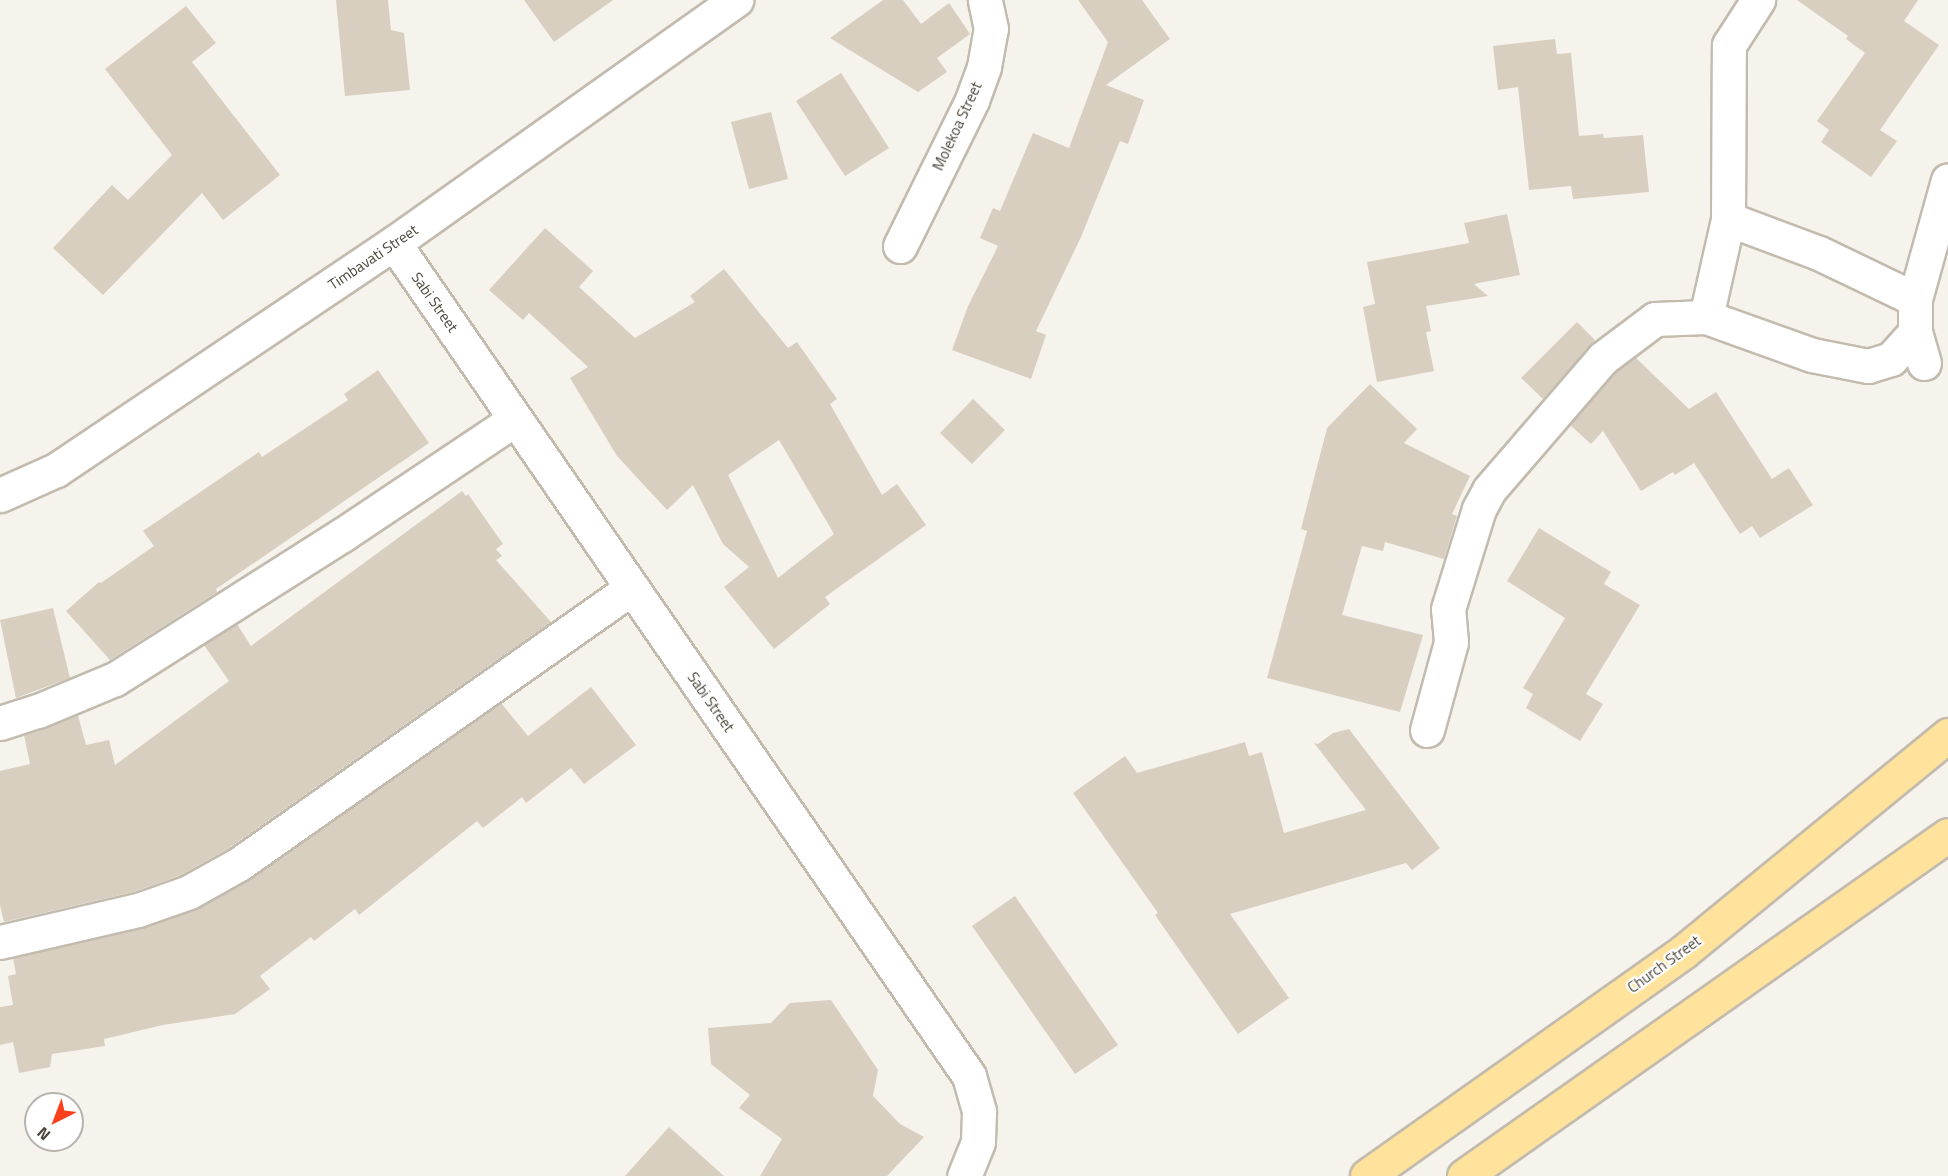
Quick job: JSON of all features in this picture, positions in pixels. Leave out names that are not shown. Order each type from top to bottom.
[{"type":"main road","name":"Church Street","points":[[1367,1176],[1683,952],[1948,735]]},
{"type":"main road","points":[[1464,1176],[1948,835]]},
{"type":"street","name":"Timbavati Street","points":[[0,495],[56,470],[394,243],[736,0]]},
{"type":"street","name":"Molekoa Street","points":[[900,246],[972,100],[984,67],[991,29],[985,0]]},
{"type":"street","points":[[1706,317],[1728,219],[1729,45],[1758,0]]},
{"type":"street","points":[[1427,730],[1451,642],[1448,609],[1475,521],[1489,490],[1603,358],[1655,319],[1706,317],[1812,355],[1868,366],[1920,347],[1915,299],[1948,180]]},
{"type":"street","points":[[1728,219],[1819,253],[1915,299]]},
{"type":"street","name":"Sabi Street","points":[[394,243],[969,1076],[979,1112],[978,1142],[964,1176]]},
{"type":"street","points":[[0,723],[38,711],[115,679],[342,535],[515,419]]},
{"type":"street","points":[[0,942],[90,924],[189,892],[239,864],[633,588]]},
{"type":"building","points":[[336,0],[388,0],[391,30],[404,33],[410,90],[345,96]]},
{"type":"building","points":[[524,0],[613,0],[554,42]]},
{"type":"building","points":[[883,0],[903,0],[921,24],[949,3],[970,34],[937,58],[947,72],[918,92],[830,38]]},
{"type":"building","points":[[1078,0],[1142,0],[1170,39],[1106,85],[1144,100],[1128,144],[1120,141],[1081,237],[1036,331],[1046,335],[1031,379],[952,350],[968,306],[998,246],[980,238],[993,208],[1000,211],[1033,133],[1069,148],[1108,42]]},
{"type":"building","points":[[1797,0],[1918,0],[1904,21],[1939,45],[1880,130],[1897,141],[1871,177],[1821,142],[1829,130],[1817,121],[1865,53],[1846,39],[1848,36]]},
{"type":"building","points":[[186,6],[216,43],[192,62],[280,175],[223,220],[202,193],[103,295],[53,248],[112,185],[128,200],[172,155],[105,69]]},
{"type":"building","points":[[1555,39],[1557,54],[1571,53],[1579,136],[1603,134],[1604,138],[1643,135],[1649,192],[1573,199],[1571,186],[1529,190],[1518,87],[1498,90],[1493,46]]},
{"type":"building","points":[[841,73],[889,148],[845,176],[796,101]]},
{"type":"building","points":[[771,112],[788,179],[749,189],[731,122]]},
{"type":"building","points":[[1507,214],[1520,275],[1474,284],[1488,296],[1426,306],[1431,331],[1426,332],[1434,371],[1377,382],[1363,307],[1375,304],[1367,262],[1469,243],[1464,223]]},
{"type":"building","points":[[545,228],[593,271],[579,287],[635,338],[695,302],[690,296],[724,269],[788,348],[797,342],[837,399],[830,404],[882,495],[897,484],[926,525],[825,597],[830,604],[774,649],[724,587],[749,567],[723,544],[693,485],[667,510],[617,456],[570,378],[588,367],[529,313],[523,320],[489,290]],"holes":[[[779,440],[834,534],[778,578],[728,475]]]},
{"type":"building","points":[[1577,322],[1595,340],[1543,399],[1521,378]]},
{"type":"building","points":[[1635,357],[1689,409],[1716,392],[1772,479],[1789,468],[1813,505],[1760,538],[1752,526],[1740,534],[1694,463],[1675,475],[1673,472],[1641,491],[1603,431],[1591,444],[1570,425],[1616,372]]},
{"type":"building","points":[[378,370],[429,443],[216,589],[217,592],[110,660],[66,611],[99,582],[101,583],[154,546],[143,531],[259,452],[262,457],[348,400],[344,394]]},
{"type":"building","points":[[1370,384],[1417,429],[1404,443],[1470,476],[1452,514],[1457,516],[1444,559],[1385,542],[1383,551],[1362,546],[1342,615],[1423,635],[1400,712],[1267,678],[1307,531],[1301,529],[1327,428]]},
{"type":"building","points":[[973,399],[1005,430],[972,464],[940,433]]},
{"type":"building","points":[[462,491],[466,496],[468,494],[503,544],[496,549],[502,556],[496,560],[551,622],[229,848],[181,875],[133,892],[4,922],[0,905],[0,771],[30,764],[24,735],[78,715],[86,745],[109,740],[115,765],[229,681],[204,645],[237,624],[251,646]]},
{"type":"building","points":[[1539,528],[1611,572],[1604,584],[1640,605],[1586,694],[1603,704],[1580,741],[1526,708],[1533,694],[1523,688],[1565,618],[1507,581]]},
{"type":"building","points":[[53,608],[70,678],[16,698],[0,620]]},
{"type":"building","points":[[591,687],[636,745],[584,784],[571,768],[526,803],[522,797],[483,828],[477,821],[359,915],[355,909],[314,941],[311,937],[260,976],[270,989],[235,1014],[163,1025],[104,1039],[105,1046],[52,1054],[50,1067],[19,1073],[13,1042],[0,1045],[0,1007],[13,1005],[8,976],[16,974],[13,958],[142,928],[198,908],[250,879],[501,703],[528,736]]},
{"type":"building","points":[[1349,729],[1440,848],[1412,870],[1406,863],[1230,914],[1289,998],[1238,1034],[1155,915],[1158,913],[1073,793],[1125,756],[1137,773],[1245,742],[1249,756],[1262,752],[1284,833],[1366,810],[1314,743],[1318,744],[1333,733]]},
{"type":"building","points":[[1015,896],[1118,1045],[1075,1074],[972,926]]},
{"type":"building","points":[[831,1000],[878,1070],[873,1096],[900,1124],[924,1137],[887,1176],[760,1176],[782,1139],[739,1108],[750,1095],[711,1064],[708,1028],[771,1023],[790,1003]]},
{"type":"building","points":[[669,1127],[724,1176],[625,1176]]}]
